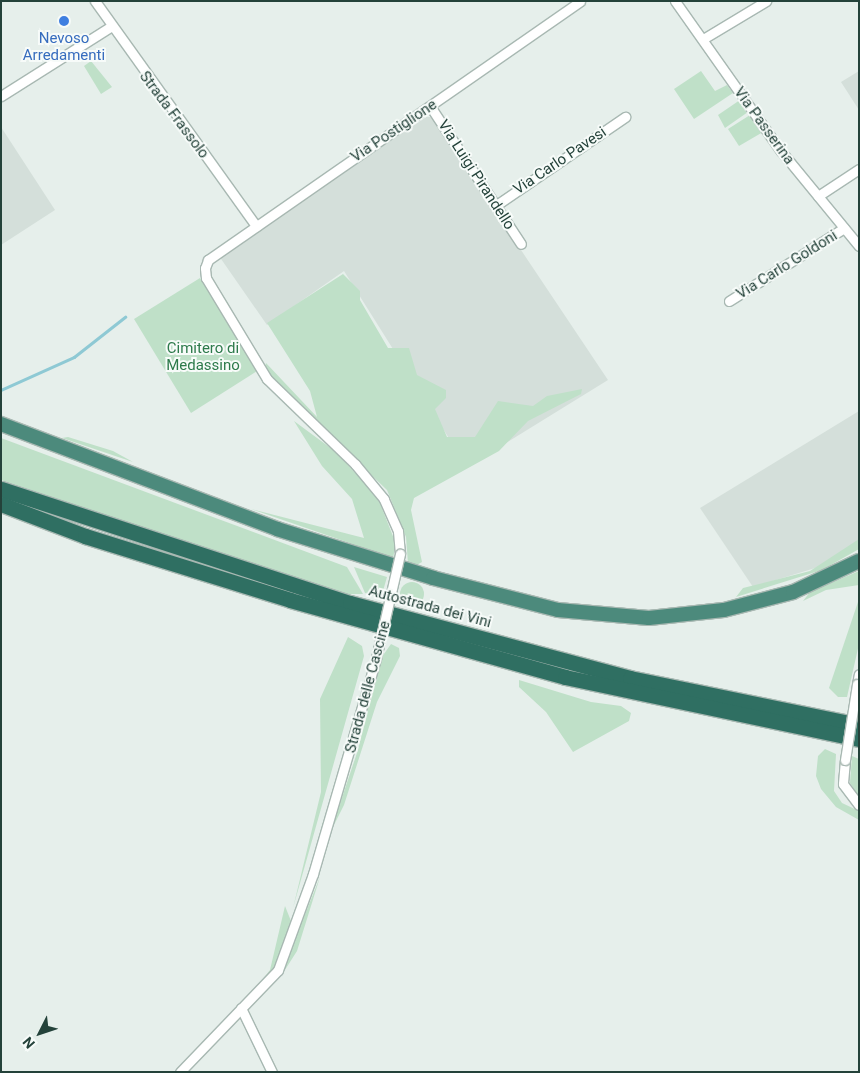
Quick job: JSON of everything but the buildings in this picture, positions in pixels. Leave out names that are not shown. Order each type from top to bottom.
[{"type":"highway","points":[[1,424],[286,532],[424,576],[558,610],[649,618],[724,610],[792,592],[859,561]]},
{"type":"highway","name":"Autostrada dei Vini","points":[[1,489],[264,577],[630,678],[859,725]]},
{"type":"highway","name":"Autostrada dei Vini","points":[[1,504],[85,536],[290,600],[565,677],[859,740]]},
{"type":"highway","points":[[630,678],[724,691],[859,718]]},
{"type":"street","name":"Strada Frassolo","points":[[95,1],[110,28],[256,226]]},
{"type":"street","name":"Via Postiglione","points":[[208,260],[580,1]]},
{"type":"street","name":"Via Passerina","points":[[675,1],[818,196],[859,246]]},
{"type":"street","points":[[703,39],[766,1]]},
{"type":"street","points":[[1,96],[110,28]]},
{"type":"street","name":"Via Luigi Pirandello","points":[[430,106],[521,244]]},
{"type":"street","name":"Via Carlo Pavesi","points":[[495,206],[625,117]]},
{"type":"street","points":[[818,196],[859,169]]},
{"type":"street","name":"Via Carlo Goldoni","points":[[729,301],[844,228]]},
{"type":"street","name":"Strada delle Cascine","points":[[180,1072],[278,970],[290,944],[376,658],[400,554],[396,526],[384,499],[355,464],[267,379],[206,278],[208,260]]},
{"type":"street","points":[[858,679],[843,784],[859,805]]},
{"type":"street","points":[[240,1008],[272,1072]]},
{"type":"shaded area","points":[[859,71],[859,110],[841,82]]},
{"type":"shaded area","points":[[426,117],[432,117],[608,380],[467,467],[344,271],[267,325],[219,256]]},
{"type":"shaded area","points":[[1,127],[55,210],[1,245]]},
{"type":"shaded area","points":[[859,411],[859,543],[825,565],[753,587],[700,508]]},
{"type":"green space","points":[[91,61],[112,87],[101,94],[84,66]]},
{"type":"green space","points":[[701,71],[715,91],[727,85],[733,93],[694,119],[674,89]]},
{"type":"green space","points":[[740,100],[748,112],[725,128],[718,115]]},
{"type":"green space","points":[[750,115],[763,132],[739,146],[728,129]]},
{"type":"green space","points":[[343,274],[360,291],[360,300],[388,348],[409,348],[417,375],[446,390],[446,398],[435,409],[447,437],[475,437],[498,401],[533,406],[547,396],[582,389],[581,394],[528,421],[499,451],[414,498],[411,510],[422,562],[415,566],[408,564],[406,537],[387,490],[281,389],[265,367],[266,363],[317,417],[310,391],[267,323]]},
{"type":"green space","name":"Cimitero di Medassino","points":[[200,278],[257,371],[191,413],[134,319]]},
{"type":"green space","points":[[294,421],[336,452],[378,498],[396,544],[393,558],[251,509],[364,538],[352,499],[322,466]]},
{"type":"green space","points":[[68,437],[113,451],[133,462],[62,438]]},
{"type":"green space","points":[[1,438],[347,567],[363,594],[344,594],[1,480]]},
{"type":"green space","points":[[859,539],[859,549],[822,570],[736,597],[743,588],[810,571]]},
{"type":"green space","points":[[354,567],[387,577],[381,598],[365,593]]},
{"type":"green space","points":[[859,571],[859,585],[826,590],[803,601],[810,592]]},
{"type":"green space","points":[[412,582],[421,585],[424,594],[421,603],[412,606],[403,603],[400,594],[403,585]]},
{"type":"green space","points":[[859,599],[859,644],[847,697],[838,697],[829,688]]},
{"type":"green space","points":[[348,637],[362,646],[364,656],[293,908],[321,792],[320,699]]},
{"type":"green space","points":[[391,644],[399,648],[400,656],[377,702],[344,805],[330,833],[358,750],[379,661]]},
{"type":"green space","points":[[519,680],[591,702],[621,706],[631,713],[629,721],[573,752],[546,712],[519,687]]},
{"type":"green space","points":[[825,749],[836,754],[834,791],[842,803],[859,811],[859,820],[836,807],[821,789],[816,776],[818,756]]},
{"type":"green space","points":[[852,756],[859,759],[859,797],[850,783]]},
{"type":"green space","points":[[320,877],[297,951],[283,973],[250,1006],[285,964]]},
{"type":"green space","points":[[285,906],[291,921],[286,942],[276,967],[250,995],[270,970]]},
{"type":"waterway","points":[[1,390],[74,357],[125,317]]},
{"type":"place","name":"Nevoso Arredamenti","points":[[64,21]]}]
